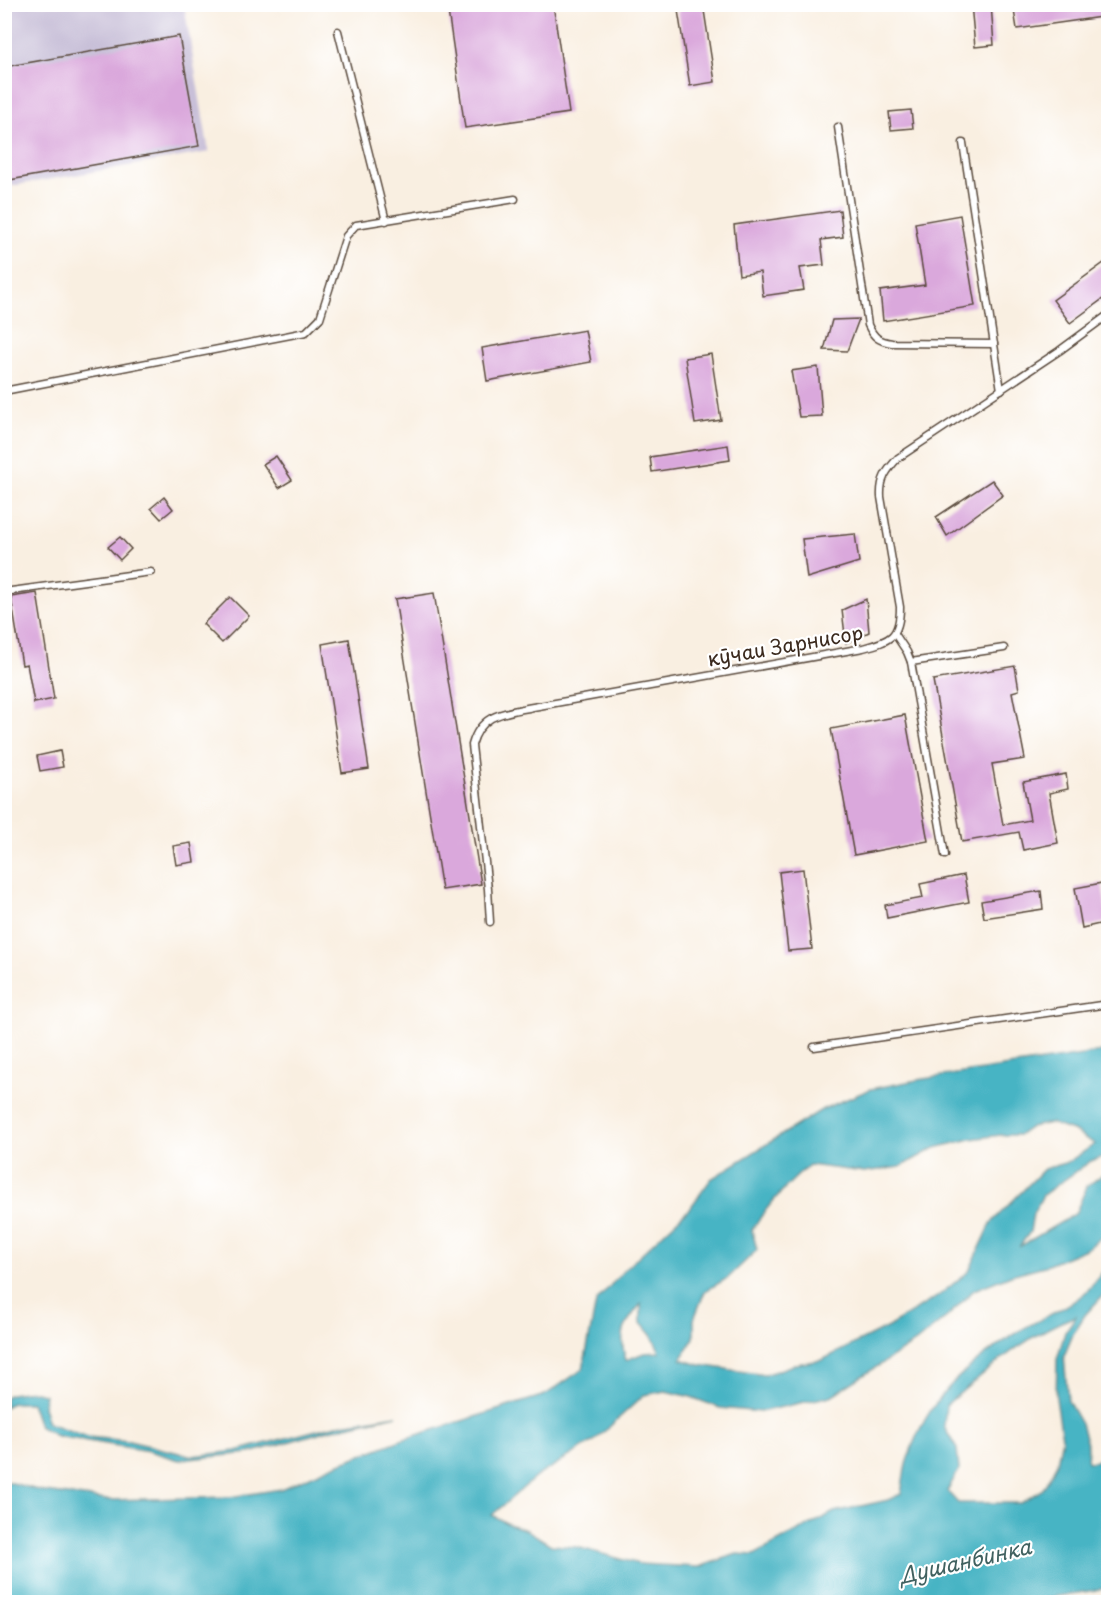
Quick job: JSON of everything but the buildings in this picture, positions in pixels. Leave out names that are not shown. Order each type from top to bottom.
[{"type":"lane","points":[[338,31],[386,221]]},
{"type":"lane","points":[[838,127],[868,325],[873,336],[880,341],[892,343],[994,344]]},
{"type":"lane","points":[[963,142],[1001,390]]},
{"type":"lane","points":[[4,391],[306,333],[320,318],[346,236],[356,225],[515,199]]},
{"type":"lane","points":[[945,855],[910,662],[907,652],[895,634],[900,622],[900,607],[880,483],[885,471],[898,458],[1108,315]]},
{"type":"lane","points":[[4,592],[151,572]]},
{"type":"lane","name":"кӯчаи Зарнисор","points":[[490,922],[472,745],[475,733],[484,721],[533,707],[863,648],[882,643],[895,634]]},
{"type":"lane","points":[[910,662],[1004,648]]},
{"type":"lane","points":[[814,1047],[1108,1004]]},
{"type":"shaded area","points":[[5,5],[184,5],[209,152],[5,187]]},
{"type":"water","name":"Душанбинка","points":[[1108,1051],[1108,1155],[1091,1161],[1043,1195],[1033,1214],[1030,1232],[1019,1247],[1075,1214],[1087,1186],[1108,1171],[1108,1232],[1088,1248],[1048,1265],[1011,1275],[974,1290],[948,1316],[916,1342],[831,1396],[760,1412],[720,1408],[691,1397],[665,1391],[644,1395],[594,1441],[537,1476],[492,1515],[508,1524],[527,1530],[551,1545],[577,1547],[639,1564],[699,1567],[737,1554],[754,1555],[834,1512],[888,1500],[901,1494],[907,1462],[917,1436],[927,1416],[952,1384],[967,1369],[1021,1330],[1081,1296],[1108,1265],[1108,1290],[1085,1315],[1074,1332],[1064,1356],[1068,1401],[1081,1424],[1088,1447],[1087,1462],[1096,1461],[1108,1451],[1108,1588],[1034,1602],[5,1602],[5,1481],[45,1492],[107,1500],[230,1497],[281,1489],[335,1465],[401,1440],[545,1395],[583,1369],[596,1302],[624,1270],[690,1208],[711,1179],[823,1109],[871,1089]],"holes":[[[1050,1123],[1075,1132],[1095,1144],[1068,1162],[1044,1169],[992,1222],[969,1271],[937,1297],[888,1327],[822,1360],[796,1364],[765,1375],[700,1365],[681,1359],[694,1338],[694,1319],[705,1291],[728,1278],[757,1250],[752,1230],[778,1195],[809,1165],[864,1172],[900,1167],[935,1148],[971,1139],[1019,1135],[1031,1127]],[[641,1304],[641,1323],[660,1352],[644,1353],[626,1360],[623,1344],[624,1330]],[[1076,1316],[1065,1332],[1057,1359],[1056,1398],[1062,1438],[1057,1463],[1043,1489],[1021,1503],[958,1503],[947,1491],[959,1470],[957,1449],[944,1427],[946,1405],[1023,1343]]]},
{"type":"water","points":[[31,1391],[45,1394],[43,1407],[48,1423],[88,1437],[129,1441],[192,1456],[236,1451],[336,1425],[397,1415],[329,1430],[250,1453],[179,1460],[149,1451],[56,1436],[39,1426],[31,1403],[12,1403],[5,1407],[5,1397]]}]
